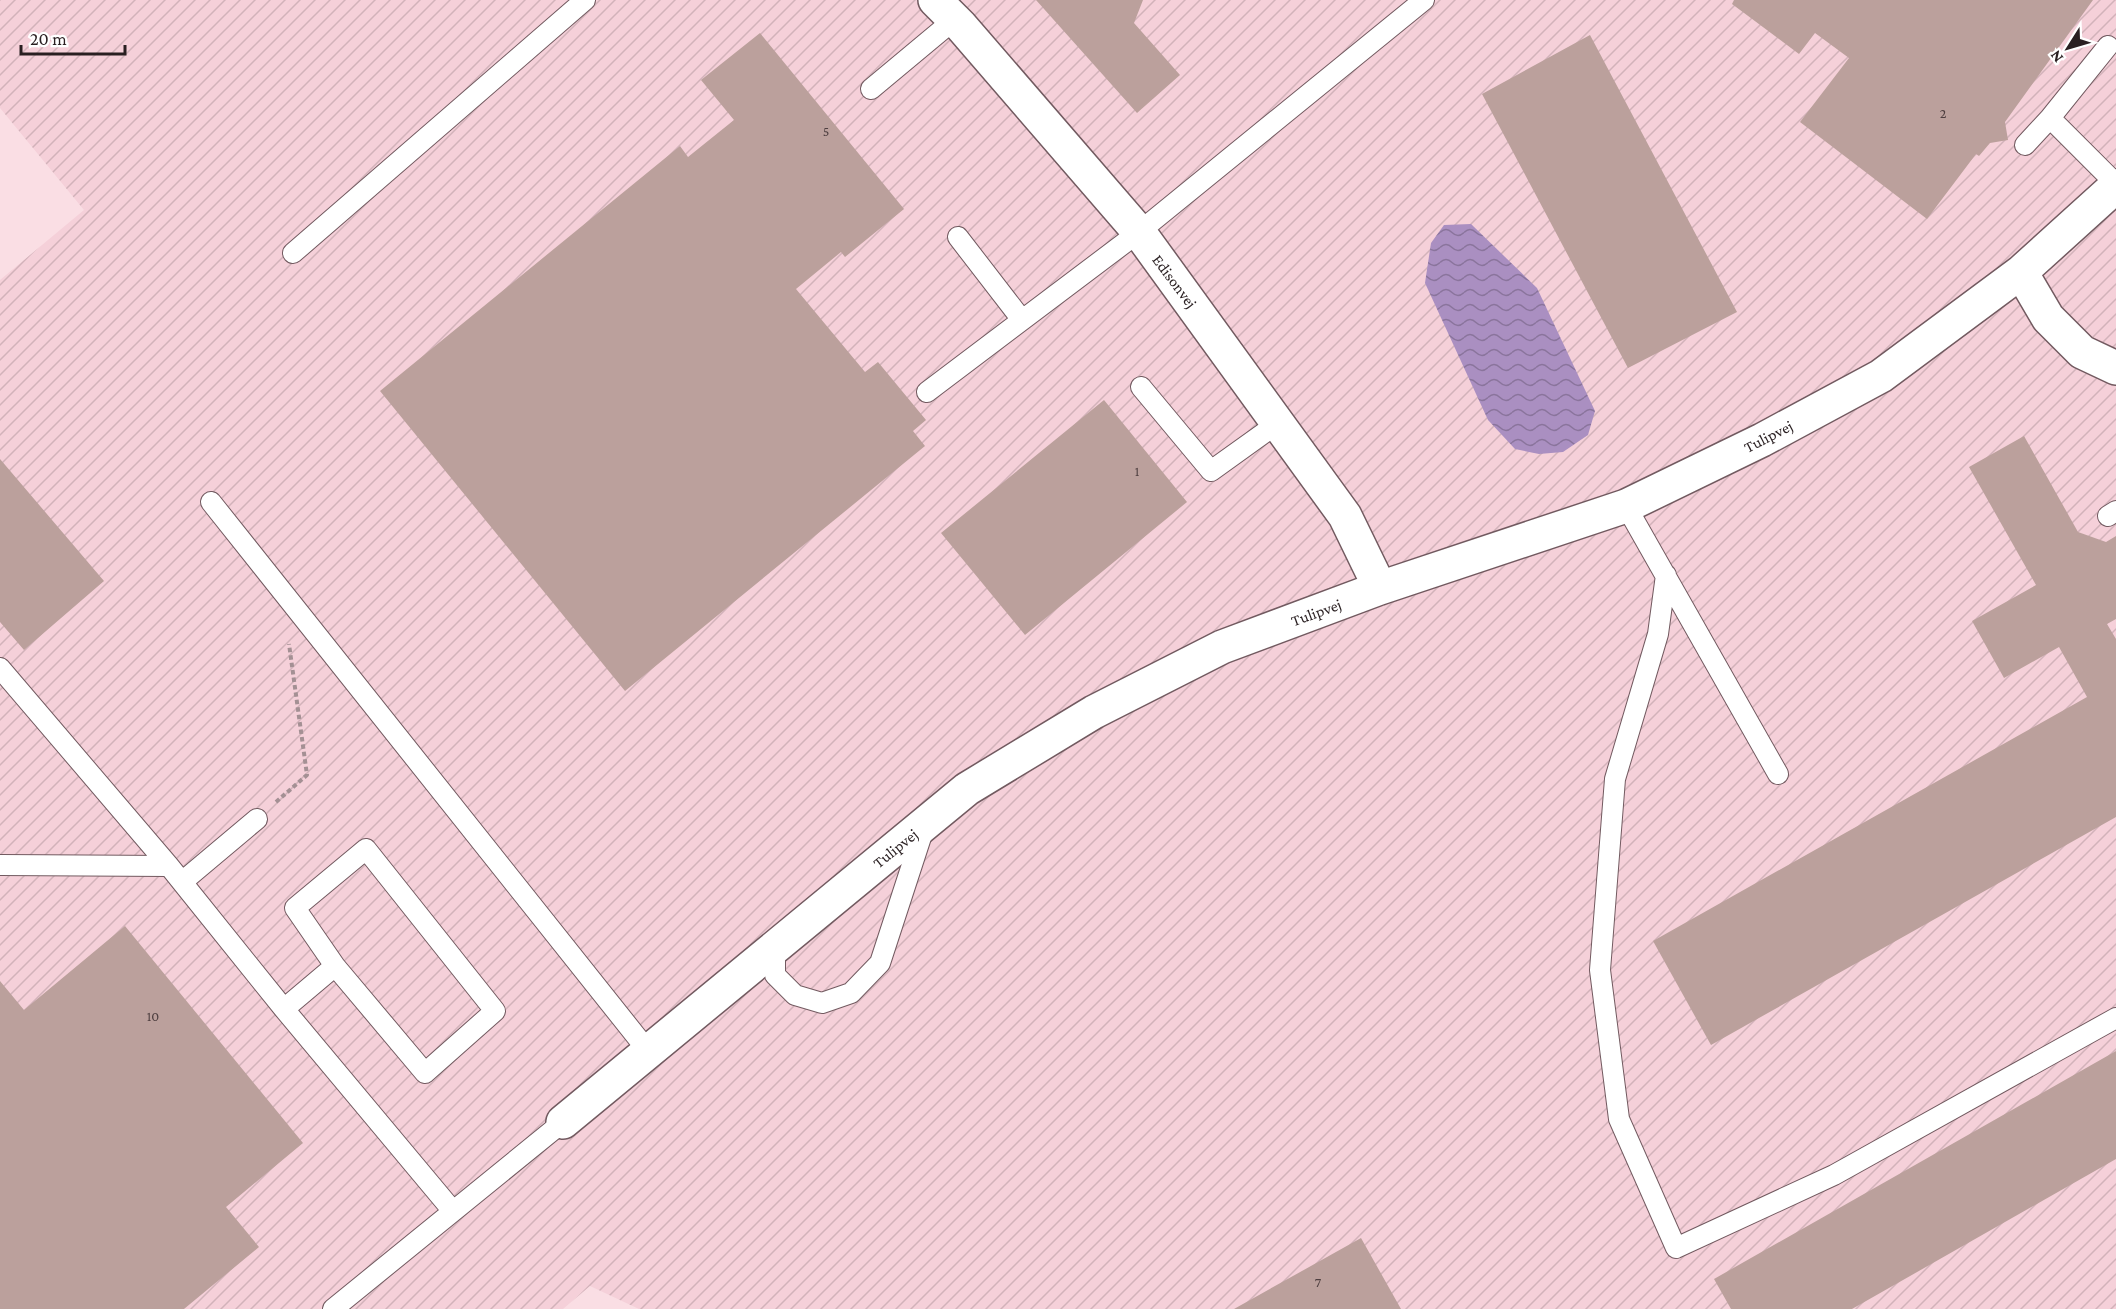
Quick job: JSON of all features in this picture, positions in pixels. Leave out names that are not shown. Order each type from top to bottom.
[{"type":"street","name":"Edisonvej","points":[[945,10],[1139,232],[1345,516],[1380,588]]},
{"type":"street","name":"Tulipvej","points":[[562,1122],[967,789],[1094,712],[1222,646],[1380,588],[1626,506],[1762,440],[1881,376],[2021,272],[2116,185]]},
{"type":"street","points":[[2021,272],[2048,318],[2082,352],[2116,368]]},
{"type":"lane","points":[[294,253],[585,0]]},
{"type":"lane","points":[[927,392],[1139,232],[1424,0]]},
{"type":"lane","points":[[871,90],[945,10]]},
{"type":"lane","points":[[2025,145],[2050,118],[2108,46]]},
{"type":"lane","points":[[2050,118],[2116,185]]},
{"type":"lane","points":[[958,237],[1022,320]]},
{"type":"lane","points":[[1141,387],[1211,471],[1278,423]]},
{"type":"lane","points":[[211,502],[648,1051]]},
{"type":"lane","points":[[1626,506],[1778,774]]},
{"type":"lane","points":[[1666,575],[1658,634],[1615,779],[1600,970],[1619,1119],[1676,1248],[1834,1175],[2116,1018]]},
{"type":"lane","points":[[0,668],[169,866],[284,1009],[452,1210]]},
{"type":"lane","points":[[182,882],[257,819]]},
{"type":"lane","points":[[775,946],[775,975],[795,995],[822,1003],[851,993],[879,963],[926,822]]},
{"type":"lane","points":[[366,849],[495,1011],[425,1073],[335,966],[295,908],[366,849]]},
{"type":"lane","points":[[0,865],[169,866]]},
{"type":"lane","points":[[284,1009],[335,966]]},
{"type":"lane","points":[[333,1309],[562,1122]]},
{"type":"path","points":[[257,819],[307,775],[281,590]]},
{"type":"shaded area","points":[[0,0],[2116,0],[2116,1309],[639,1309],[590,1286],[563,1309],[0,1309],[0,280],[84,210],[0,108]]},
{"type":"water","points":[[1471,224],[1537,288],[1595,411],[1588,435],[1563,452],[1539,454],[1515,449],[1488,420],[1425,283],[1431,243],[1444,225]]},
{"type":"building","points":[[1036,0],[1143,0],[1134,23],[1180,75],[1137,113]]},
{"type":"building","points":[[1734,0],[2093,0],[2005,122],[2008,140],[1990,143],[1979,156],[1976,154],[1927,219],[1800,122],[1849,58],[1815,33],[1799,54],[1732,4]]},
{"type":"building","points":[[760,33],[904,209],[845,257],[841,252],[796,289],[865,372],[878,362],[926,420],[913,431],[925,446],[625,691],[380,391],[680,146],[688,157],[734,120],[701,80]]},
{"type":"building","points":[[1590,35],[1737,312],[1628,368],[1482,94]]},
{"type":"building","points":[[1104,400],[1187,502],[1025,635],[941,533]]},
{"type":"building","points":[[2024,436],[2078,532],[2106,542],[2116,536],[2116,619],[2107,624],[2116,639],[2116,817],[1711,1045],[1653,941],[2087,697],[2059,647],[2004,678],[1972,621],[2036,585],[1969,467]]},
{"type":"building","points":[[0,459],[104,581],[24,650],[0,622]]},
{"type":"building","points":[[125,926],[303,1143],[226,1207],[259,1247],[184,1309],[0,1309],[0,981],[24,1010]]},
{"type":"building","points":[[2116,1051],[2116,1159],[1852,1309],[1731,1309],[1714,1279]]},
{"type":"building","points":[[1361,1238],[1401,1309],[1234,1309]]}]
